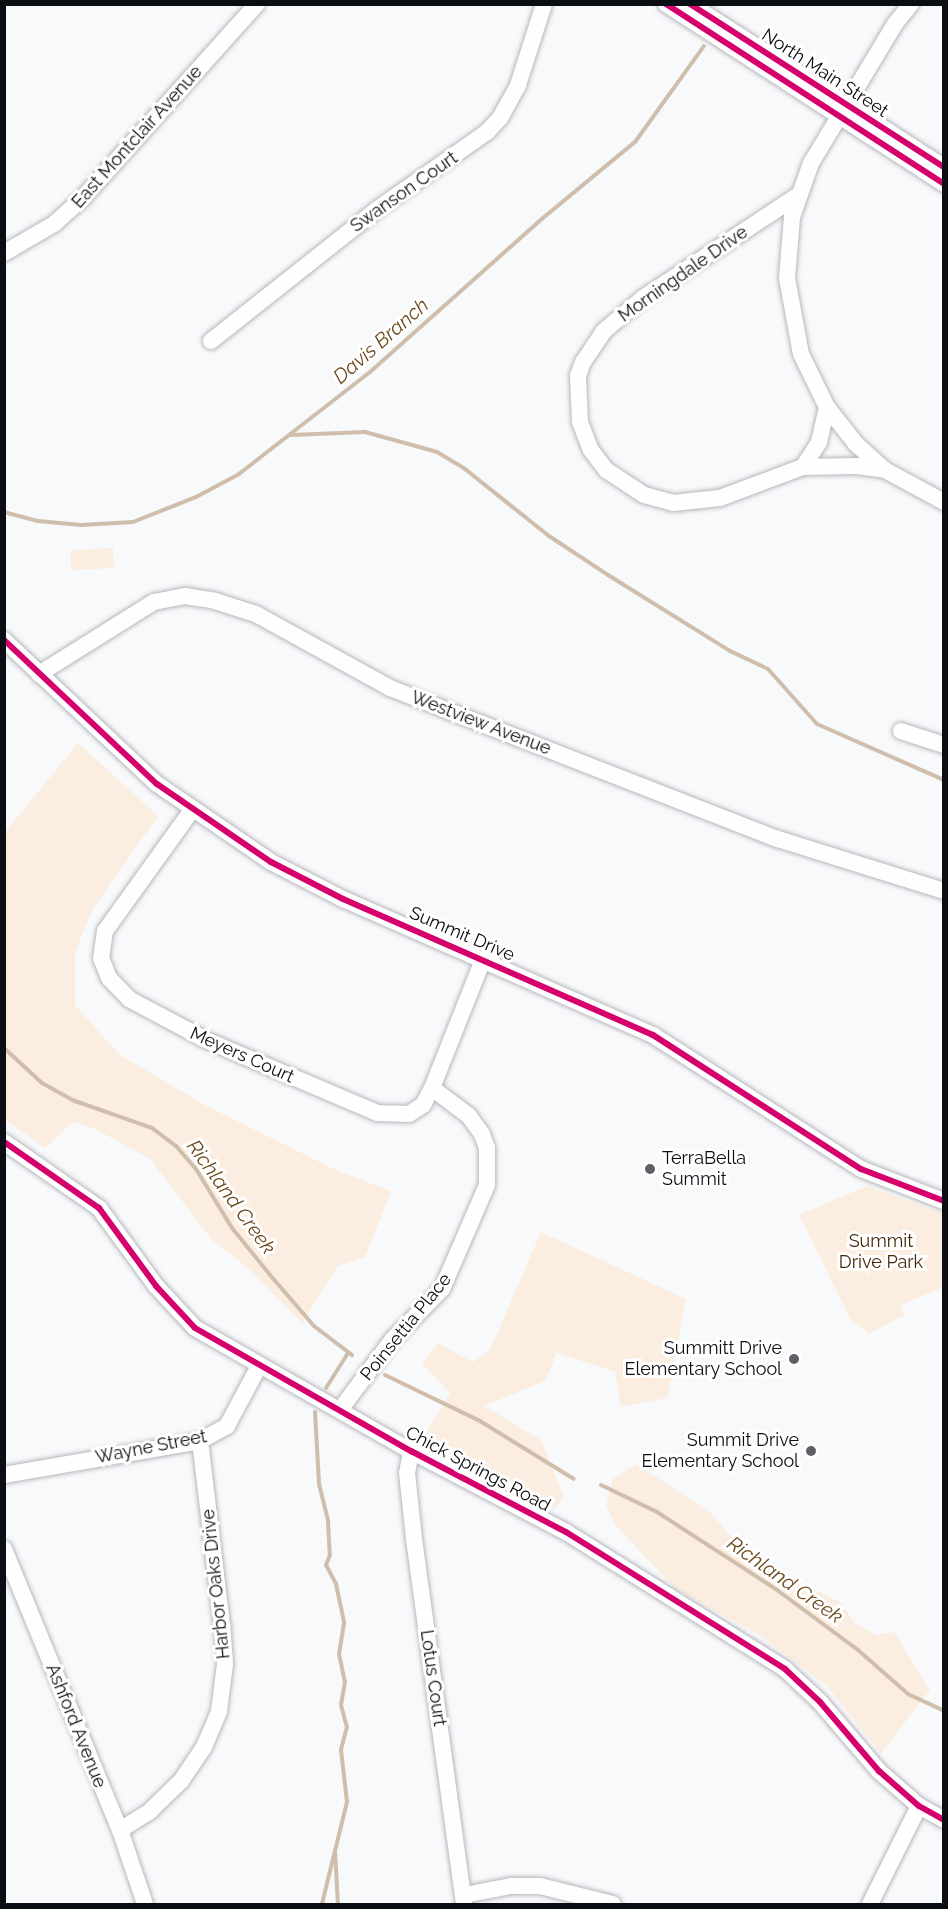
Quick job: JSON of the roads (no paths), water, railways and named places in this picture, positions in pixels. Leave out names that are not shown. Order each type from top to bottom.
[{"type":"street","name":"East Montclair Avenue","points":[[5,251],[54,224],[81,201],[257,4]]},
{"type":"street","name":"Swanson Court","points":[[211,341],[376,210],[488,132],[500,118],[518,86],[544,4]]},
{"type":"street","name":"North Main Street","points":[[666,4],[841,110],[944,167]]},
{"type":"street","name":"North Main Street","points":[[690,4],[944,184]]},
{"type":"street","points":[[911,4],[895,24],[841,110],[797,196],[788,252],[789,303],[801,354],[827,407],[856,444],[885,470],[944,502]]},
{"type":"street","name":"Morningdale Drive","points":[[797,196],[614,322],[583,362],[576,392],[580,422],[591,450],[620,482],[659,501],[706,501],[803,467],[857,466],[885,470]]},
{"type":"street","points":[[803,467],[819,442],[827,407]]},
{"type":"street","name":"Westview Avenue","points":[[39,674],[154,602],[185,596],[215,601],[256,615],[390,688],[778,839],[944,891]]},
{"type":"street","name":"Summit Drive","points":[[4,640],[157,784],[271,862],[318,887],[652,1035],[861,1169],[944,1201]]},
{"type":"street","points":[[901,731],[944,745]]},
{"type":"street","name":"Meyers Court","points":[[192,810],[105,931],[101,958],[117,988],[129,999],[206,1040],[377,1113],[409,1114],[423,1105],[432,1088],[483,960]]},
{"type":"street","name":"Poinsettia Place","points":[[340,1410],[392,1340],[442,1289],[487,1185],[487,1148],[482,1134],[469,1116],[432,1088]]},
{"type":"street","name":"Chick Springs Road","points":[[4,1142],[99,1208],[169,1303],[195,1329],[411,1451],[566,1532],[785,1669],[820,1702],[879,1771],[920,1806],[944,1820]]},
{"type":"street","name":"Wayne Street","points":[[4,1475],[200,1441],[227,1426],[259,1366]]},
{"type":"street","name":"Harbor Oaks Drive","points":[[120,1830],[150,1811],[181,1781],[204,1747],[219,1711],[225,1664],[200,1441]]},
{"type":"street","name":"Lotus Court","points":[[411,1451],[407,1473],[414,1539],[464,1900]]},
{"type":"street","name":"Ashford Avenue","points":[[4,1549],[120,1830],[145,1905]]},
{"type":"street","points":[[870,1905],[920,1806]]},
{"type":"street","points":[[464,1900],[512,1886],[540,1886],[613,1905]]},
{"type":"waterway","name":"Davis Branch","points":[[4,512],[38,521],[81,525],[133,522],[196,497],[239,474],[370,372],[543,218],[635,142],[704,46]]},
{"type":"waterway","points":[[291,435],[365,432],[437,452],[465,469],[549,536],[608,575],[730,651],[768,669],[817,724],[944,780]]},
{"type":"waterway","name":"Richland Creek","points":[[4,1048],[42,1083],[75,1101],[152,1128],[176,1146],[196,1169],[232,1228],[270,1275],[314,1326],[352,1355]]},
{"type":"waterway","points":[[326,1388],[348,1353]]},
{"type":"waterway","name":"Richland Creek","points":[[385,1375],[480,1421],[574,1479]]},
{"type":"waterway","points":[[315,1412],[319,1484],[328,1521],[330,1555],[326,1565],[336,1584],[344,1623],[339,1654],[345,1682],[341,1705],[347,1727],[341,1750],[347,1802],[322,1904]]},
{"type":"waterway","name":"Richland Creek","points":[[601,1485],[657,1512],[777,1590],[858,1650],[908,1694],[944,1711]]},
{"type":"waterway","points":[[335,1851],[338,1904]]},
{"type":"place","name":"TerraBella Summit","points":[[650,1169]]},
{"type":"place","name":"Summitt Drive Elementary School","points":[[794,1359]]},
{"type":"place","name":"Summit Drive Elementary School","points":[[811,1451]]},
{"type":"park label","name":"Summit Drive Park","points":[[881,1252]]}]
